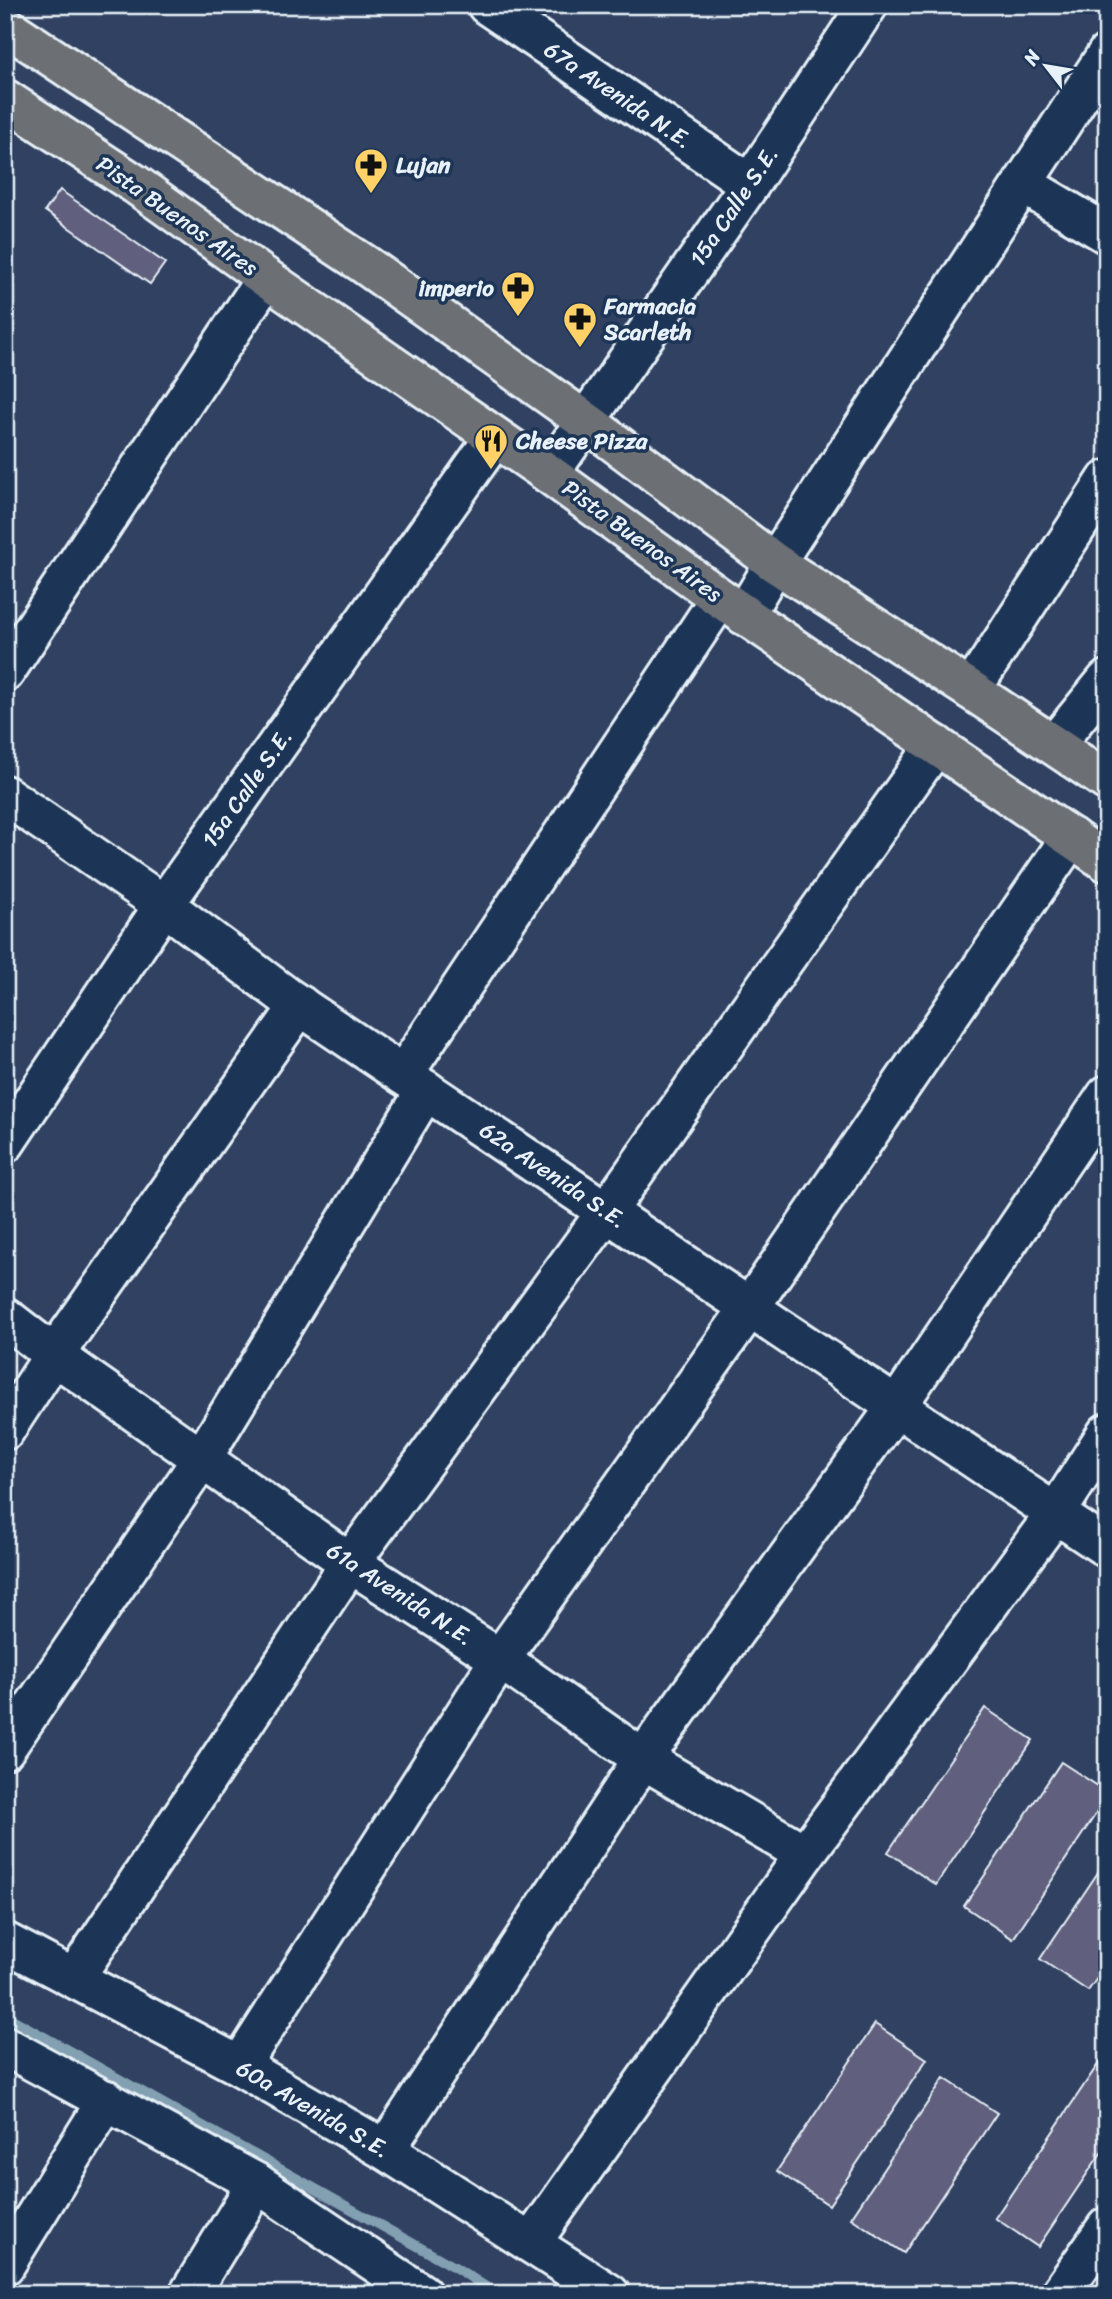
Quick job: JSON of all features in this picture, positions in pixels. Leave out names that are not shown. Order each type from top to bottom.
[{"type":"main road","points":[[5,26],[364,264],[587,422],[775,563],[1107,781]]},
{"type":"main road","name":"Pista Buenos Aires","points":[[5,99],[135,184],[549,474],[732,606],[1107,862]]},
{"type":"street","name":"67a Avenida N.E.","points":[[487,5],[750,184]]},
{"type":"street","name":"15a Calle S.E.","points":[[549,474],[750,184],[868,5]]},
{"type":"street","points":[[5,1749],[201,1460],[415,1082],[732,606],[775,563],[1107,54]]},
{"type":"street","points":[[1023,184],[1107,234]]},
{"type":"street","points":[[5,672],[266,278]]},
{"type":"street","name":"15a Calle S.E.","points":[[5,1143],[164,905],[495,437]]},
{"type":"street","points":[[971,690],[1107,480]]},
{"type":"street","points":[[1054,745],[1107,680]]},
{"type":"street","points":[[75,1977],[350,1563],[607,1211],[936,745]]},
{"type":"street","name":"62a Avenida S.E.","points":[[5,795],[164,905],[300,1006],[1107,1548]]},
{"type":"street","points":[[240,2066],[500,1658],[750,1307],[1071,837]]},
{"type":"street","points":[[5,1430],[54,1355],[300,1006]]},
{"type":"street","points":[[385,2150],[643,1759],[897,1406],[1107,1095]]},
{"type":"street","name":"61a Avenida N.E.","points":[[5,1317],[201,1460],[350,1563],[500,1658],[643,1759],[805,1854]]},
{"type":"street","points":[[531,2244],[805,1854],[1056,1513],[1107,1433]]},
{"type":"street","name":"60a Avenida S.E.","points":[[5,1942],[240,2066],[385,2150],[610,2294]]},
{"type":"street","points":[[5,2046],[257,2183],[417,2292]]},
{"type":"street","points":[[5,2265],[107,2100]]},
{"type":"street","points":[[189,2294],[257,2183]]},
{"type":"street","points":[[1060,2294],[1107,2227]]},
{"type":"building","points":[[60,190],[165,263],[150,284],[45,211]]},
{"type":"building","points":[[985,1708],[1033,1740],[936,1885],[888,1852]]},
{"type":"building","points":[[1061,1762],[1107,1792],[1107,1797],[1013,1939],[964,1906]]},
{"type":"building","points":[[1107,1859],[1107,1964],[1088,1991],[1040,1959]]},
{"type":"building","points":[[875,2024],[927,2059],[829,2205],[777,2171]]},
{"type":"building","points":[[1107,2051],[1107,2144],[1038,2247],[995,2218]]},
{"type":"building","points":[[944,2078],[997,2113],[904,2253],[851,2218]]},
{"type":"waterway","points":[[5,2015],[453,2266],[497,2294]]},
{"type":"place","name":"Lujan","points":[[371,195]]},
{"type":"place","name":"imperio","points":[[518,318]]},
{"type":"place","name":"Farmacia Scarleth","points":[[580,349]]},
{"type":"place","name":"Cheese Pizza","points":[[491,471]]}]
